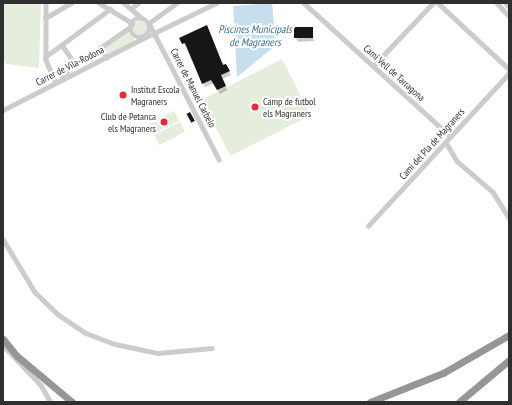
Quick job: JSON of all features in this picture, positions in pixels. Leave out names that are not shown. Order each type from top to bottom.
[{"type":"highway","points":[[370,402],[443,373],[509,335]]},
{"type":"highway","points":[[3,339],[17,356],[72,402]]},
{"type":"highway","points":[[459,402],[509,360]]},
{"type":"street","points":[[46,3],[45,57],[56,83]]},
{"type":"street","points":[[45,18],[71,3]]},
{"type":"street","points":[[98,3],[110,9],[131,25],[135,37],[145,37],[150,24],[177,3]]},
{"type":"street","points":[[124,3],[150,24]]},
{"type":"street","points":[[132,8],[138,3]]},
{"type":"street","name":"Carrer de Vila-Rodona","points":[[3,110],[56,83],[62,78],[216,3]]},
{"type":"street","name":"Camí Vell de Tarragona","points":[[304,3],[450,136]]},
{"type":"street","points":[[374,66],[433,3]]},
{"type":"street","points":[[438,3],[509,70]]},
{"type":"street","points":[[497,3],[509,16]]},
{"type":"street","points":[[506,3],[509,7]]},
{"type":"street","points":[[45,57],[110,9]]},
{"type":"street","points":[[62,78],[76,65],[142,18]]},
{"type":"street","name":"Carrer de Manuel Carbelo","points":[[150,24],[219,159]]},
{"type":"street","points":[[62,45],[76,65]]},
{"type":"street","name":"Carrer de Vila-Rodona","points":[[101,47],[107,57]]},
{"type":"street","name":"Camí del Pla de Magraners","points":[[368,226],[446,142],[509,70]]},
{"type":"street","points":[[446,142],[457,161],[493,192],[509,218]]},
{"type":"street","points":[[3,239],[35,292],[58,315],[86,333],[115,344],[158,353],[212,348]]},
{"type":"street","points":[[3,344],[41,385],[51,402]]},
{"type":"green space","points":[[3,3],[41,3],[39,68],[6,64],[3,58]]},
{"type":"green space","points":[[140,20],[147,25],[148,28],[143,35],[140,36],[133,31],[132,28],[137,21]]},
{"type":"green space","points":[[127,31],[136,41],[108,55],[104,47]]},
{"type":"green space","name":"Camp de futbol els Magraners","points":[[282,59],[311,115],[230,156],[202,100]]},
{"type":"green space","name":"Club de Petanca els Magraners","points":[[174,111],[179,121],[154,134],[149,124]]},
{"type":"green space","name":"Club de Petanca els Magraners","points":[[180,122],[185,132],[159,145],[154,135]]},
{"type":"water","name":"Piscines Municipals de Magraners","points":[[272,3],[276,45],[237,77],[233,6]]},
{"type":"building","points":[[207,25],[223,65],[226,64],[230,71],[221,75],[226,86],[217,90],[211,80],[202,84],[185,43],[182,44],[179,38]]},
{"type":"building","points":[[294,27],[313,27],[313,38],[294,38]]},
{"type":"building","points":[[190,112],[195,121],[191,123],[187,114]]},
{"type":"place","name":"Institut Escola Magraners","points":[[123,95]]},
{"type":"place","name":"Camp de futbol els Magraners","points":[[255,107]]},
{"type":"place","name":"Club de Petanca els Magraners","points":[[164,122]]}]
